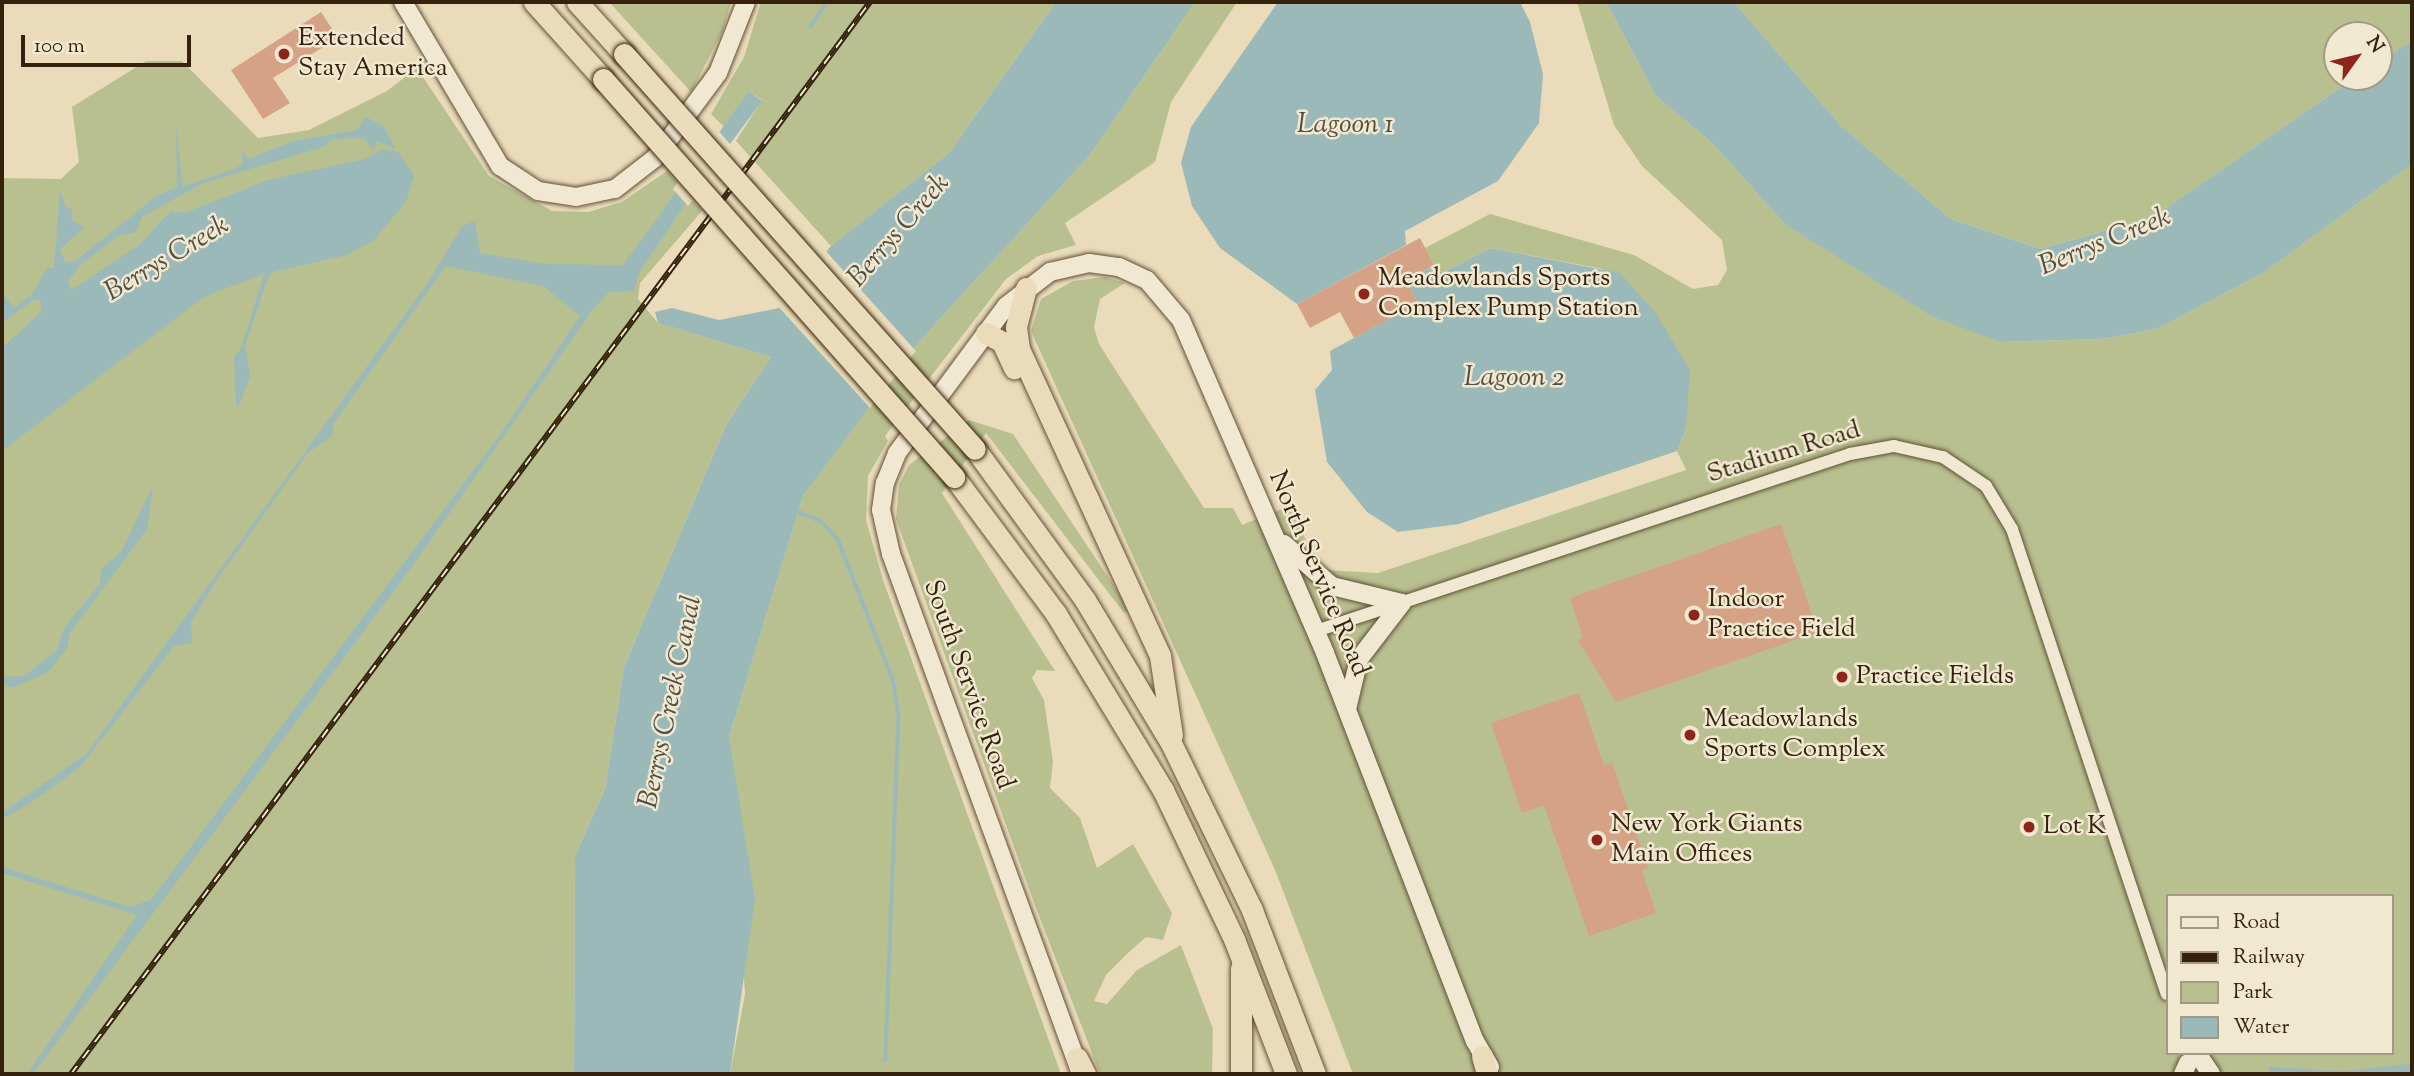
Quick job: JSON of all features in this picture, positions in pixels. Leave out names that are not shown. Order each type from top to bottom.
[{"type":"highway","points":[[534,2],[954,477],[1100,682],[1163,790],[1241,956],[1286,1074]]},
{"type":"highway","points":[[577,2],[975,449],[1086,600],[1175,751],[1252,910],[1315,1074]]},
{"type":"highway","points":[[1027,288],[1016,327],[1019,349],[1160,656],[1175,751]]},
{"type":"highway","points":[[986,333],[1005,347],[1094,540],[1138,609]]},
{"type":"highway","points":[[1241,956],[1241,1074]]},
{"type":"street","points":[[403,2],[500,166],[538,191],[576,197],[625,185],[655,158],[718,73],[746,2]]},
{"type":"street","name":"North Service Road","points":[[986,333],[1027,288],[1059,268],[1089,263],[1129,271],[1163,294],[1185,329],[1316,631],[1485,1065],[1496,1074]]},
{"type":"street","name":"South Service Road","points":[[986,333],[893,461],[883,492],[883,527],[1081,1069]]},
{"type":"street","name":"Stadium Road","points":[[1316,631],[1861,451],[1902,447],[1953,462],[1986,486],[2012,528],[2166,991]]},
{"type":"street","points":[[1272,529],[1303,566],[1332,586],[1402,603],[1359,659],[1347,712]]},
{"type":"street","points":[[2189,1064],[2211,1074]]},
{"type":"green space","points":[[609,2],[731,2],[723,30],[691,92]]},
{"type":"green space","points":[[761,2],[1056,2],[949,153],[831,246],[736,141],[762,100],[749,91],[724,127],[711,114],[744,57]]},
{"type":"green space","points":[[1195,2],[1237,2],[1171,102],[1155,162],[1065,223],[1076,245],[1038,256],[1006,279],[885,436],[888,441],[868,476],[866,520],[883,580],[1061,1074],[730,1074],[745,994],[729,737],[803,496],[918,343],[1090,155]]},
{"type":"green space","name":"Meadowlands Sports Complex","points":[[1577,2],[1606,2],[1656,96],[1712,143],[1785,224],[2001,342],[2101,339],[2157,329],[2263,273],[2412,164],[2412,1074],[1353,1074],[1275,870],[1031,331],[1041,299],[1073,281],[1105,277],[1125,283],[1100,299],[1094,327],[1099,344],[1204,508],[1233,508],[1242,525],[1292,505],[1308,546],[1325,570],[1378,573],[1686,470],[1677,451],[1686,428],[1603,269],[1491,248],[1444,272],[1426,269],[1434,265],[1425,248],[1490,214],[1634,255],[1693,289],[1718,285],[1727,270],[1722,240],[1642,166],[1614,125]]},
{"type":"green space","points":[[1734,2],[2412,2],[2412,41],[2393,53],[2393,21],[2323,21],[2323,91],[2336,91],[2153,217],[2041,249],[1951,219],[1842,127]]},
{"type":"green space","points":[[146,61],[182,61],[258,138],[309,130],[387,91],[417,68],[489,176],[552,211],[588,212],[622,202],[667,171],[702,211],[640,283],[638,299],[658,323],[771,357],[726,425],[624,667],[605,789],[575,856],[574,1074],[2,1074],[2,178],[61,179],[79,162],[72,107]]},
{"type":"green space","points":[[969,420],[1013,434],[1130,610],[1124,613],[986,433],[942,493],[1055,671],[1037,670],[1032,678],[1044,700],[1053,762],[1050,788],[1080,818],[1097,868],[1133,844],[1172,913],[1163,940],[1146,937],[1106,975],[1094,1001],[1107,1004],[1137,970],[1181,945],[1213,1029],[1212,1074],[1100,1074],[1033,900],[896,519],[899,485],[909,465]]},
{"type":"water","points":[[1056,2],[1195,2],[1090,155],[918,343],[803,496],[729,737],[755,900],[730,1074],[574,1074],[575,856],[605,789],[624,667],[726,425],[771,357],[658,323],[655,312],[672,308],[719,320],[779,308],[831,246],[949,153]]},
{"type":"water","name":"Lagoon 1","points":[[1278,2],[1520,2],[1530,22],[1543,74],[1539,123],[1498,181],[1405,231],[1406,245],[1297,304],[1220,248],[1192,206],[1181,163],[1191,127]]},
{"type":"water","name":"Berrys Creek","points":[[1606,2],[1734,2],[1842,127],[1951,219],[2041,249],[2153,217],[2336,91],[2393,91],[2393,53],[2412,41],[2412,164],[2263,273],[2157,329],[2101,339],[2001,342],[1933,317],[1785,224],[1712,143],[1656,96]]},
{"type":"water","points":[[749,91],[762,101],[684,206],[639,273],[634,291],[609,292],[594,308],[406,575],[33,1074],[27,1074],[137,915],[2,873],[2,867],[130,907],[151,900],[497,439],[580,316],[543,286],[446,266],[334,423],[332,436],[308,453],[215,583],[191,622],[192,643],[174,646],[81,766],[29,804],[2,819],[2,813],[86,754],[429,281],[462,226],[475,221],[480,253],[544,264],[623,265]]},
{"type":"water","name":"Berrys Creek","points":[[366,117],[384,127],[396,149],[377,141],[374,151],[364,138],[333,139],[323,147],[201,184],[142,217],[136,232],[118,236],[80,265],[68,282],[72,290],[140,244],[171,211],[184,213],[268,180],[365,159],[383,149],[398,152],[414,175],[406,202],[373,241],[347,255],[273,272],[268,278],[245,345],[250,376],[240,404],[236,406],[234,356],[240,351],[264,274],[204,297],[2,451],[2,348],[41,312],[41,302],[35,299],[2,323],[2,292],[14,308],[32,294],[47,268],[54,268],[60,191],[66,208],[73,209],[71,219],[84,228],[60,249],[65,262],[74,262],[158,195],[177,187],[176,127],[183,186],[237,168],[243,163],[242,150],[249,159],[293,141],[357,130]]},
{"type":"water","name":"Lagoon 2","points":[[1491,248],[1620,273],[1655,312],[1690,370],[1686,428],[1677,451],[1459,524],[1398,532],[1367,512],[1327,462],[1315,390],[1332,370],[1330,351],[1418,303],[1406,280],[1426,269],[1444,272]]},
{"type":"water","points":[[153,486],[147,529],[70,633],[67,648],[48,672],[13,688],[2,683],[2,677],[25,676],[57,650],[64,628],[100,584],[101,569],[121,552]]},
{"type":"water","points":[[2409,1064],[2412,1074],[2272,1074],[2268,1067],[2344,1071]]},
{"type":"pier","points":[[718,130],[734,149],[688,206],[673,189]]},
{"type":"pier","points":[[824,249],[916,351],[870,408],[777,305]]},
{"type":"building","name":"Extended Stay America","points":[[321,12],[338,38],[273,78],[290,103],[263,119],[231,70]]},
{"type":"building","name":"Meadowlands Sports Complex Pump Station","points":[[1420,238],[1434,265],[1406,280],[1418,303],[1354,338],[1340,312],[1310,328],[1297,304]]},
{"type":"building","name":"Indoor Practice Field","points":[[1781,524],[1818,632],[1616,702],[1578,640],[1583,638],[1570,598]]},
{"type":"building","name":"New York Giants Main Offices","points":[[1579,693],[1604,765],[1612,763],[1648,867],[1642,871],[1656,913],[1589,936],[1544,805],[1522,813],[1491,723]]},
{"type":"waterway","points":[[810,27],[827,2]]},
{"type":"waterway","points":[[797,511],[822,522],[838,539],[893,679],[899,715],[886,1060]]},
{"type":"railway","points":[[71,1074],[870,2]]},
{"type":"place","name":"Extended Stay America","points":[[284,54]]},
{"type":"place","name":"Meadowlands Sports Complex Pump Station","points":[[1364,294]]},
{"type":"place","name":"Indoor Practice Field","points":[[1694,615]]},
{"type":"place","name":"Practice Fields","points":[[1842,677]]},
{"type":"place","name":"Meadowlands Sports Complex","points":[[1690,735]]},
{"type":"place","name":"Lot K","points":[[2029,827]]},
{"type":"place","name":"New York Giants Main Offices","points":[[1597,840]]},
{"type":"water label","name":"Berrys Creek Canal","points":[[671,702]]}]
